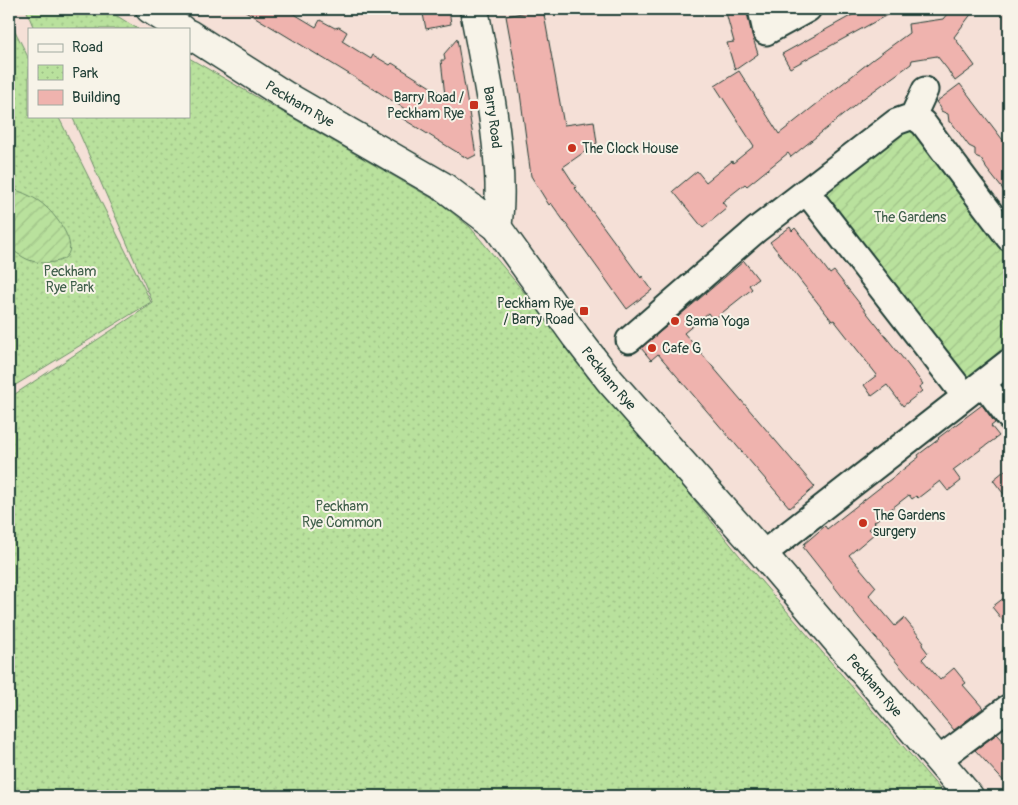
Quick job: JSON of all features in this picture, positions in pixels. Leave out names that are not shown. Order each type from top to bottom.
[{"type":"main road","points":[[150,9],[179,28]]},
{"type":"main road","name":"Barry Road","points":[[474,9],[495,128],[499,176],[497,227]]},
{"type":"main road","name":"Peckham Rye","points":[[190,35],[286,96],[444,187],[497,227],[610,381],[763,554],[969,796]]},
{"type":"street","points":[[761,9],[766,32],[808,9]]},
{"type":"street","points":[[629,340],[756,230],[896,122],[913,116],[925,90]]},
{"type":"street","points":[[913,116],[923,123],[1009,238]]},
{"type":"street","points":[[806,192],[974,390],[1009,417]]},
{"type":"street","points":[[763,554],[1009,362]]},
{"type":"street","points":[[938,760],[1009,707]]},
{"type":"green space","points":[[26,9],[106,9],[136,28],[34,28]]},
{"type":"green space","name":"Peckham Rye Park","points":[[9,19],[28,57],[28,118],[59,118],[151,302],[9,389]]},
{"type":"green space","name":"Peckham Rye Common","points":[[190,59],[440,203],[470,227],[748,566],[946,796],[9,796],[9,398],[153,303],[73,118],[190,118]]},
{"type":"green space","name":"The Gardens","points":[[910,123],[1009,246],[1009,355],[964,389],[813,193]]},
{"type":"green space","points":[[9,187],[38,200],[56,218],[62,226],[69,243],[66,257],[59,261],[39,263],[26,259],[9,248]]},
{"type":"building","points":[[242,9],[286,9],[316,27],[320,20],[335,28],[339,27],[347,32],[342,41],[371,59],[373,55],[390,65],[392,63],[445,96],[441,60],[445,60],[444,54],[457,39],[476,155],[468,159],[400,117],[405,109]]},
{"type":"building","points":[[422,9],[449,9],[451,24],[426,29]]},
{"type":"building","points":[[543,9],[564,125],[594,121],[597,143],[563,167],[575,188],[641,278],[642,276],[652,290],[627,309],[551,203],[549,205],[531,176],[520,93],[506,16]]},
{"type":"building","points":[[725,9],[746,9],[758,54],[735,70],[727,43],[734,42]]},
{"type":"building","points":[[863,9],[898,9],[790,68],[782,54]]},
{"type":"building","points":[[951,9],[975,9],[954,37],[975,66],[955,81],[937,56],[912,60],[911,64],[861,100],[791,157],[788,153],[747,186],[745,184],[722,202],[727,208],[703,228],[673,191],[697,171],[706,182],[754,146],[715,86],[739,71],[779,134],[909,33],[908,24],[943,19]]},
{"type":"building","points":[[960,84],[1009,148],[1009,197],[980,158],[975,156],[975,149],[969,146],[952,123],[949,122],[948,114],[941,111],[936,102]]},
{"type":"building","points":[[790,227],[792,231],[795,228],[830,274],[834,271],[923,384],[919,387],[922,391],[903,406],[887,385],[872,396],[864,385],[877,375],[770,242]]},
{"type":"building","points":[[744,261],[758,279],[749,285],[752,289],[713,320],[708,313],[684,333],[815,487],[790,508],[658,354],[651,360],[641,348]]},
{"type":"building","points":[[982,405],[995,423],[991,426],[999,436],[953,470],[961,481],[948,491],[940,481],[918,498],[916,496],[912,499],[909,495],[874,522],[876,524],[869,529],[874,534],[849,555],[876,587],[869,595],[895,626],[904,618],[924,642],[922,645],[928,653],[922,659],[940,680],[954,668],[966,683],[963,685],[983,708],[954,730],[859,618],[803,547],[825,526],[827,529],[919,457],[918,455],[938,438]]},
{"type":"building","points":[[1009,467],[1009,501],[993,480]]},
{"type":"building","points":[[1009,594],[1009,628],[992,607]]},
{"type":"building","points":[[997,734],[1009,747],[1009,787],[975,750]]},
{"type":"place","name":"Barry Road / Peckham Rye","points":[[474,105]]},
{"type":"place","name":"The Clock House","points":[[572,148]]},
{"type":"place","name":"Peckham Rye / Barry Road","points":[[584,311]]},
{"type":"place","name":"Sama Yoga","points":[[675,321]]},
{"type":"place","name":"Cafe G","points":[[652,348]]},
{"type":"place","name":"The Gardens surgery","points":[[863,523]]}]
